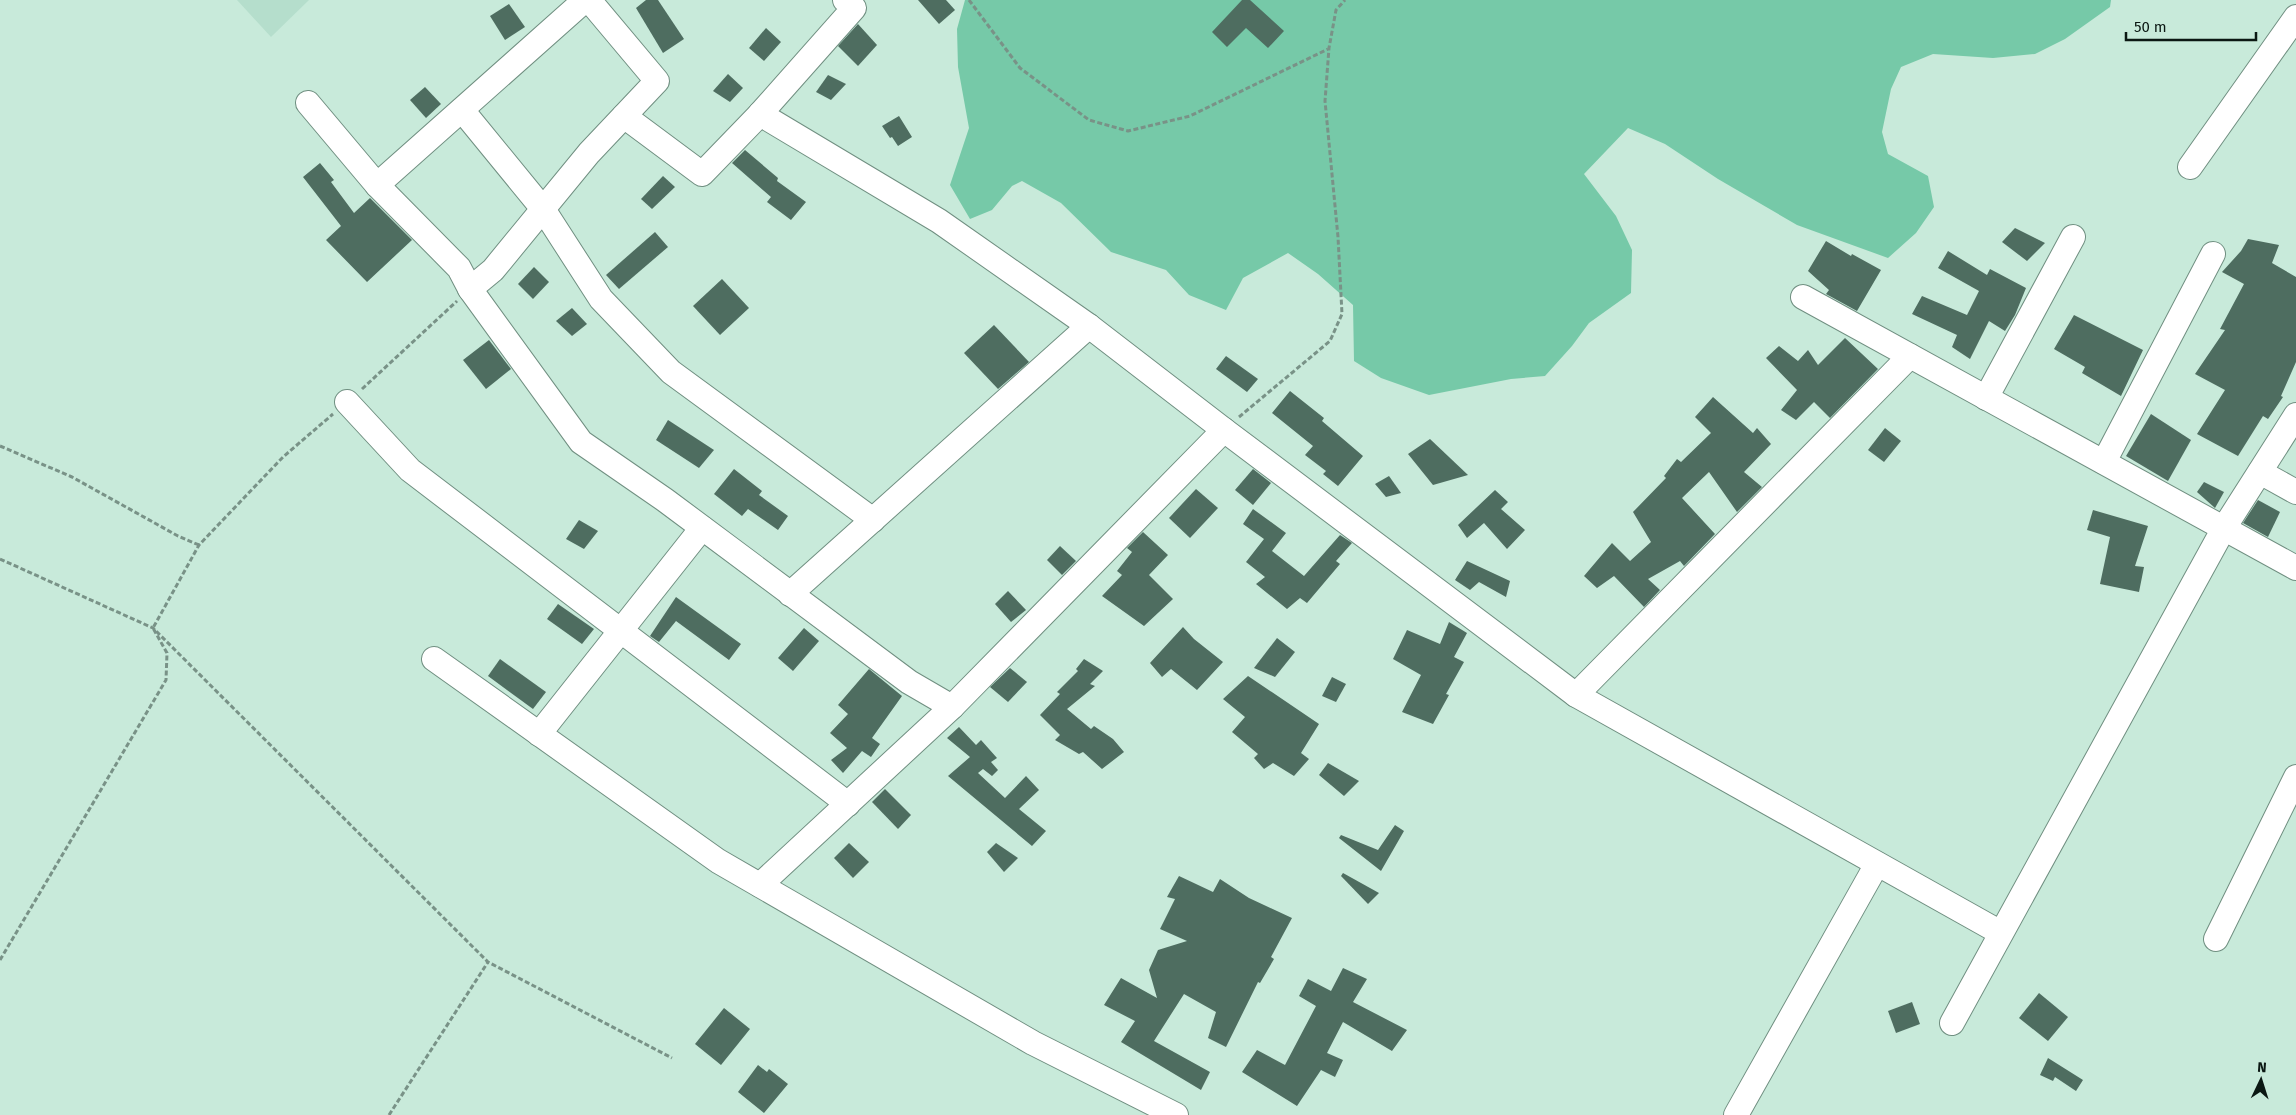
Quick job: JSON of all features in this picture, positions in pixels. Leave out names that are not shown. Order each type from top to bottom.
[{"type":"street","points":[[377,185],[585,0]]},
{"type":"street","points":[[470,289],[494,270],[590,153],[657,82],[589,0]]},
{"type":"street","points":[[624,116],[702,174],[760,114],[854,8],[845,0]]},
{"type":"street","points":[[2190,167],[2296,17]]},
{"type":"street","points":[[308,103],[377,185],[459,268],[470,289],[581,442],[702,528],[909,682],[952,707]]},
{"type":"street","points":[[462,110],[543,209],[601,299],[671,372],[873,520]]},
{"type":"street","points":[[760,114],[939,221],[1089,326],[1224,430],[1576,694],[2002,933]]},
{"type":"street","points":[[1986,398],[2073,237]]},
{"type":"street","points":[[2104,462],[2213,254]]},
{"type":"street","points":[[1803,297],[2296,568]]},
{"type":"street","points":[[790,594],[1089,326]]},
{"type":"street","points":[[1576,694],[1910,356]]},
{"type":"street","points":[[347,402],[410,470],[848,804]]},
{"type":"street","points":[[1952,1023],[2224,528],[2296,415]]},
{"type":"street","points":[[760,885],[952,707],[1224,430]]},
{"type":"street","points":[[2260,472],[2296,492]]},
{"type":"street","points":[[539,734],[702,528]]},
{"type":"street","points":[[434,660],[718,861],[1033,1043],[1176,1115]]},
{"type":"street","points":[[2216,939],[2296,777]]},
{"type":"street","points":[[1736,1115],[1878,864]]},
{"type":"path","points":[[969,0],[1020,68],[1089,120],[1128,132],[1190,116],[1329,48]]},
{"type":"path","points":[[1224,430],[1330,341],[1342,314],[1338,236],[1325,101],[1329,48],[1336,10],[1345,0]]},
{"type":"path","points":[[153,628],[199,545],[283,457],[347,402],[470,289]]},
{"type":"path","points":[[0,446],[72,477],[178,536],[199,545]]},
{"type":"path","points":[[0,559],[153,628],[488,962],[672,1058]]},
{"type":"path","points":[[0,960],[166,680],[167,653],[153,628]]},
{"type":"path","points":[[389,1115],[488,962]]},
{"type":"shaded area","points":[[237,0],[309,0],[271,37]]},
{"type":"green space","points":[[965,0],[2111,0],[2110,7],[2065,39],[2035,54],[1993,58],[1933,54],[1901,67],[1891,89],[1882,132],[1888,154],[1928,176],[1934,207],[1916,233],[1888,258],[1797,225],[1718,179],[1665,144],[1628,128],[1584,174],[1616,216],[1632,250],[1631,293],[1589,323],[1572,346],[1545,376],[1511,379],[1429,395],[1381,378],[1354,361],[1353,305],[1318,274],[1288,253],[1243,278],[1226,310],[1189,295],[1166,270],[1111,252],[1061,203],[1022,181],[1012,186],[992,210],[970,219],[950,185],[969,128],[958,67],[957,29]]},
{"type":"building","points":[[646,0],[658,0],[684,39],[663,53],[636,8]]},
{"type":"building","points":[[918,0],[946,0],[955,10],[939,24]]},
{"type":"building","points":[[1242,0],[1250,0],[1284,31],[1268,48],[1246,28],[1227,47],[1212,32]]},
{"type":"building","points":[[509,4],[525,27],[505,40],[490,16]]},
{"type":"building","points":[[858,24],[877,45],[858,66],[838,46]]},
{"type":"building","points":[[766,28],[781,42],[764,61],[749,48]]},
{"type":"building","points":[[728,74],[743,88],[730,102],[713,91]]},
{"type":"building","points":[[828,75],[846,84],[831,100],[816,92]]},
{"type":"building","points":[[425,87],[441,104],[426,118],[410,100]]},
{"type":"building","points":[[899,116],[912,137],[898,146],[882,126]]},
{"type":"building","points":[[745,150],[778,178],[777,181],[806,202],[791,220],[767,202],[771,197],[732,163]]},
{"type":"building","points":[[320,163],[334,180],[331,182],[354,213],[370,198],[412,240],[367,282],[326,240],[341,226],[303,177]]},
{"type":"building","points":[[663,176],[675,187],[652,209],[641,199]]},
{"type":"building","points":[[2015,228],[2045,243],[2027,261],[2002,242]]},
{"type":"building","points":[[655,232],[668,247],[619,289],[606,275]]},
{"type":"building","points":[[2248,239],[2279,245],[2272,263],[2296,277],[2296,362],[2281,396],[2283,397],[2268,419],[2263,416],[2238,456],[2197,434],[2225,390],[2195,374],[2225,330],[2220,329],[2244,284],[2222,272],[2241,251]]},
{"type":"building","points":[[1826,241],[1851,256],[1852,254],[1881,270],[1857,311],[1826,294],[1829,290],[1808,271]]},
{"type":"building","points":[[1948,251],[1987,275],[1990,269],[2026,288],[2015,315],[2005,331],[1989,321],[1970,359],[1952,347],[1957,335],[1912,314],[1922,296],[1967,315],[1979,291],[1938,268]]},
{"type":"building","points":[[534,267],[549,282],[533,299],[518,284]]},
{"type":"building","points":[[722,279],[749,308],[720,335],[693,306]]},
{"type":"building","points":[[572,308],[587,324],[572,336],[556,321]]},
{"type":"building","points":[[2074,315],[2143,350],[2121,396],[2082,373],[2085,367],[2054,349]]},
{"type":"building","points":[[994,325],[1029,362],[998,389],[964,353]]},
{"type":"building","points":[[1845,338],[1878,369],[1830,418],[1814,402],[1796,420],[1781,410],[1797,390],[1766,358],[1779,346],[1798,361],[1808,350],[1818,365]]},
{"type":"building","points":[[489,340],[511,369],[486,389],[463,360]]},
{"type":"building","points":[[1226,356],[1258,379],[1247,392],[1216,369]]},
{"type":"building","points":[[1290,391],[1324,418],[1322,421],[1363,456],[1338,486],[1323,474],[1326,471],[1305,455],[1313,446],[1272,413]]},
{"type":"building","points":[[1713,397],[1753,433],[1757,428],[1771,444],[1744,472],[1762,487],[1737,512],[1709,472],[1682,498],[1715,534],[1684,566],[1680,561],[1648,579],[1660,590],[1644,607],[1614,576],[1597,588],[1584,576],[1612,543],[1630,561],[1651,542],[1633,512],[1666,478],[1664,476],[1677,459],[1681,462],[1711,433],[1695,417]]},
{"type":"building","points":[[2151,414],[2191,440],[2168,481],[2126,456]]},
{"type":"building","points":[[668,420],[714,450],[699,468],[656,440]]},
{"type":"building","points":[[1885,428],[1901,441],[1884,462],[1868,450]]},
{"type":"building","points":[[1430,439],[1468,475],[1433,485],[1408,454]]},
{"type":"building","points":[[734,469],[762,491],[759,495],[788,516],[778,530],[748,509],[742,516],[714,494]]},
{"type":"building","points":[[1253,469],[1271,483],[1253,505],[1235,490]]},
{"type":"building","points":[[1389,476],[1401,493],[1386,497],[1375,484]]},
{"type":"building","points":[[2204,482],[2224,492],[2215,508],[2197,492]]},
{"type":"building","points":[[1196,489],[1218,508],[1190,538],[1169,518]]},
{"type":"building","points":[[1495,490],[1508,502],[1501,509],[1525,530],[1507,549],[1484,523],[1467,538],[1458,525]]},
{"type":"building","points":[[2258,500],[2280,512],[2268,537],[2243,523]]},
{"type":"building","points":[[1253,509],[1286,533],[1272,551],[1304,576],[1340,535],[1352,543],[1336,561],[1340,564],[1307,603],[1300,598],[1287,609],[1256,584],[1265,577],[1246,562],[1264,539],[1243,524]]},
{"type":"building","points":[[2093,510],[2148,526],[2135,566],[2144,567],[2139,592],[2100,584],[2110,537],[2087,530]]},
{"type":"building","points":[[579,520],[598,531],[584,549],[566,539]]},
{"type":"building","points":[[1143,532],[1168,555],[1149,575],[1173,599],[1144,626],[1102,596],[1122,575],[1117,571],[1132,552],[1127,548]]},
{"type":"building","points":[[1060,546],[1076,561],[1062,575],[1047,560]]},
{"type":"building","points":[[1467,561],[1510,581],[1506,597],[1479,582],[1470,590],[1455,580]]},
{"type":"building","points":[[1008,591],[1026,610],[1011,622],[995,604]]},
{"type":"building","points":[[676,597],[741,644],[729,660],[676,621],[659,642],[650,636]]},
{"type":"building","points":[[558,604],[594,629],[582,644],[547,619]]},
{"type":"building","points":[[1449,622],[1467,633],[1454,657],[1464,662],[1446,694],[1449,695],[1433,724],[1402,712],[1421,675],[1393,659],[1407,630],[1440,644]]},
{"type":"building","points":[[1183,627],[1194,639],[1223,662],[1197,690],[1171,669],[1162,677],[1150,663]]},
{"type":"building","points":[[804,628],[819,641],[793,671],[778,658]]},
{"type":"building","points":[[1277,638],[1295,652],[1275,677],[1254,668]]},
{"type":"building","points":[[500,659],[546,692],[533,709],[488,676]]},
{"type":"building","points":[[1084,659],[1103,671],[1090,684],[1095,686],[1067,709],[1091,729],[1094,726],[1113,739],[1124,752],[1102,769],[1083,752],[1079,754],[1055,740],[1060,735],[1040,715],[1060,694],[1057,692],[1078,671],[1076,669]]},
{"type":"building","points":[[1010,668],[1027,682],[1008,702],[990,687]]},
{"type":"building","points":[[869,669],[902,696],[872,738],[880,744],[871,757],[862,751],[843,773],[831,760],[847,748],[830,733],[848,714],[838,705]]},
{"type":"building","points":[[1248,676],[1319,724],[1301,753],[1309,759],[1294,776],[1273,763],[1264,769],[1254,758],[1258,754],[1232,732],[1245,717],[1223,699]]},
{"type":"building","points":[[1332,677],[1346,684],[1336,702],[1322,696]]},
{"type":"building","points":[[959,727],[976,745],[981,740],[997,758],[991,762],[998,770],[992,776],[983,769],[978,773],[1005,798],[1026,776],[1039,790],[1019,809],[1046,831],[1032,846],[948,776],[970,757],[947,738]]},
{"type":"building","points":[[1328,763],[1359,781],[1344,796],[1319,775]]},
{"type":"building","points":[[885,789],[911,815],[898,829],[872,802]]},
{"type":"building","points":[[1395,825],[1404,831],[1381,871],[1339,838],[1341,835],[1378,850]]},
{"type":"building","points":[[849,843],[869,862],[853,878],[834,858]]},
{"type":"building","points":[[996,843],[1018,858],[1004,872],[987,852]]},
{"type":"building","points":[[1343,873],[1379,893],[1368,904],[1341,876]]},
{"type":"building","points":[[1179,876],[1213,892],[1220,879],[1249,898],[1292,918],[1271,957],[1274,959],[1260,983],[1258,982],[1226,1047],[1208,1038],[1216,1012],[1184,994],[1154,1041],[1210,1072],[1201,1090],[1121,1042],[1135,1021],[1104,1005],[1121,978],[1157,998],[1149,970],[1158,950],[1187,941],[1160,929],[1175,899],[1167,897]]},
{"type":"building","points":[[1343,968],[1367,979],[1353,1002],[1407,1030],[1392,1051],[1343,1022],[1327,1053],[1343,1060],[1335,1077],[1321,1070],[1297,1106],[1242,1072],[1257,1050],[1285,1065],[1316,1006],[1299,996],[1308,979],[1331,991]]},
{"type":"building","points":[[2039,993],[2068,1017],[2048,1041],[2019,1018]]},
{"type":"building","points":[[1912,1002],[1920,1024],[1896,1033],[1888,1011]]},
{"type":"building","points":[[724,1008],[750,1029],[721,1065],[695,1044]]},
{"type":"building","points":[[2048,1058],[2083,1080],[2076,1091],[2055,1077],[2053,1081],[2040,1075]]},
{"type":"building","points":[[758,1065],[767,1072],[769,1069],[788,1084],[764,1113],[738,1092]]}]
